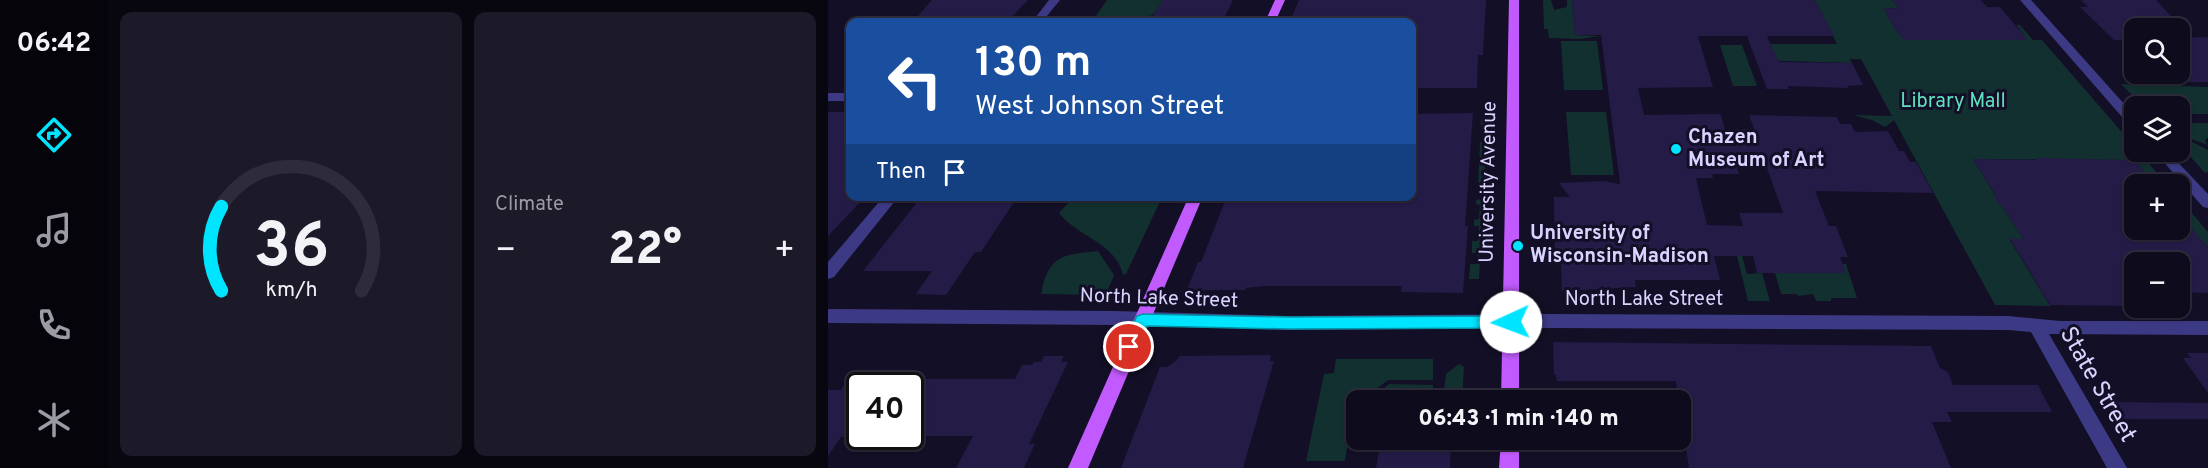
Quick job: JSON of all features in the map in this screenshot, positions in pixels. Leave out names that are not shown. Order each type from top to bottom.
[{"type":"main road","points":[[1272,18],[1280,0]]},
{"type":"main road","name":"University Avenue","points":[[1510,390],[1509,296],[1514,0]]},
{"type":"main road","points":[[1078,468],[1194,201]]},
{"type":"main road","points":[[1509,468],[1510,450]]},
{"type":"street","points":[[1040,18],[1055,0]]},
{"type":"street","points":[[2025,0],[2124,111]]},
{"type":"street","points":[[830,93],[846,96]]},
{"type":"street","points":[[2170,162],[2208,203]]},
{"type":"street","points":[[828,273],[888,201]]},
{"type":"street","name":"North Lake Street","points":[[828,316],[1114,318],[1289,323],[1997,322],[2036,326],[2208,328]]},
{"type":"street","name":"State Street","points":[[2036,326],[2117,468]]},
{"type":"green space","points":[[1107,0],[1163,0],[1155,12],[1143,18],[1093,18]]},
{"type":"green space","points":[[1543,0],[1551,0],[1554,10],[1567,7],[1567,0],[1572,0],[1575,35],[1600,36],[1580,39],[1549,38],[1548,29],[1544,29]]},
{"type":"green space","name":"Library Mall","points":[[1815,0],[1892,0],[1898,8],[1884,9],[1896,31],[1905,40],[2027,40],[2017,25],[2020,25],[2033,40],[2042,40],[2124,134],[2124,160],[1973,159],[1997,198],[1997,203],[2002,206],[2023,239],[2010,240],[2050,306],[1995,305],[1894,120],[1885,127],[1872,120],[1853,115],[1892,116],[1861,59],[1850,59],[1852,63],[1756,60],[1750,44],[1837,44]]},
{"type":"green space","points":[[1561,41],[1597,41],[1603,90],[1564,90]]},
{"type":"green space","points":[[1720,45],[1742,45],[1757,86],[1733,86]]},
{"type":"green space","points":[[2121,84],[2208,87],[2208,114],[2190,114],[2190,96],[2133,96]]},
{"type":"green space","points":[[1566,112],[1606,112],[1614,175],[1571,175]]},
{"type":"green space","points":[[1481,119],[1487,119],[1479,279],[1469,279],[1470,264],[1477,264],[1477,253],[1472,253],[1472,241],[1478,241],[1479,226],[1474,226],[1474,220],[1479,219],[1480,205],[1476,204],[1476,200],[1481,199],[1481,189],[1478,189],[1480,142],[1484,142],[1485,126],[1481,125]]},
{"type":"green space","points":[[2190,123],[2208,123],[2208,137],[2205,141],[2208,145],[2190,139]]},
{"type":"green space","points":[[2190,141],[2208,150],[2208,172],[2205,173],[2190,156]]},
{"type":"green space","name":"Library Mall","points":[[2135,162],[2148,162],[2158,174],[2146,174]]},
{"type":"green space","points":[[1070,201],[1160,201],[1126,274],[1123,275],[1119,264],[1105,247],[1076,229],[1059,213]]},
{"type":"green space","points":[[2190,211],[2208,232],[2208,248],[2190,227]]},
{"type":"green space","points":[[1098,251],[1114,275],[1106,295],[1041,294],[1048,271],[1059,259]]},
{"type":"green space","points":[[1737,256],[1742,256],[1747,274],[1762,273],[1770,301],[1748,301]]},
{"type":"green space","points":[[1842,264],[1846,264],[1857,298],[1831,298],[1831,301],[1816,301],[1813,294],[1798,296],[1797,294],[1781,294],[1775,273],[1845,273]]},
{"type":"green space","points":[[1336,359],[1433,359],[1433,380],[1388,380],[1375,390],[1346,390],[1345,461],[1306,461],[1324,374],[1334,373]]},
{"type":"green space","points":[[1459,364],[1464,367],[1463,390],[1444,390],[1446,374]]},
{"type":"green space","points":[[1389,384],[1433,385],[1432,390],[1382,390]]},
{"type":"building","points":[[932,0],[1028,0],[1011,18],[916,18]]},
{"type":"building","points":[[1163,0],[1233,0],[1224,18],[1152,18]]},
{"type":"building","points":[[1299,0],[1486,0],[1483,55],[1478,55],[1477,88],[1417,88],[1416,18],[1292,18]]},
{"type":"building","points":[[1572,0],[1815,0],[1834,36],[1767,36],[1779,62],[1852,63],[1863,85],[1847,86],[1848,88],[1788,86],[1789,89],[1767,89],[1747,36],[1698,36],[1713,87],[1638,88],[1644,115],[1717,114],[1721,115],[1725,129],[1754,129],[1749,115],[1837,117],[1840,124],[1851,124],[1855,132],[1888,131],[1899,151],[1904,151],[1910,162],[1916,162],[1933,193],[1815,191],[1829,226],[1836,226],[1848,257],[1840,257],[1846,273],[1757,273],[1753,256],[1714,256],[1720,280],[1635,280],[1636,287],[1562,291],[1561,262],[1555,262],[1554,197],[1570,197],[1559,183],[1604,181],[1620,184],[1601,35],[1575,35]],"holes":[[[1737,168],[1767,168],[1783,213],[1739,213],[1743,226],[1707,225],[1696,178],[1713,178],[1712,174],[1739,174]]]},
{"type":"building","points":[[1892,0],[1981,0],[1987,7],[2000,7],[2028,40],[1904,40],[1896,31],[1884,9],[1898,8]]},
{"type":"building","points":[[2081,0],[2156,0],[2173,18],[2124,18],[2124,42],[2114,40],[2080,7],[2088,7]]},
{"type":"building","points":[[2208,37],[2208,82],[2190,82],[2190,38]]},
{"type":"building","points":[[828,112],[846,112],[846,201],[861,201],[828,236]]},
{"type":"building","points":[[1473,113],[1463,293],[1401,292],[1402,286],[1265,286],[1245,290],[1187,290],[1198,262],[1201,262],[1225,201],[1416,201],[1416,114]]},
{"type":"building","points":[[2035,158],[2136,162],[2146,174],[2124,174],[2124,240],[2190,240],[2190,227],[2208,248],[2208,293],[2190,292],[2190,252],[2124,252],[2124,306],[2050,305],[2010,239],[2023,239],[2002,206],[1997,203],[1995,194],[1973,159],[2036,160]]},
{"type":"building","points":[[918,201],[1015,201],[981,252],[975,252],[946,295],[916,294],[932,271],[863,271]]},
{"type":"building","points":[[1553,342],[1931,346],[1940,368],[1948,372],[1953,385],[2038,385],[2052,412],[1947,412],[1952,422],[1932,422],[1951,468],[1689,468],[1686,450],[1691,450],[1691,390],[1677,390],[1676,381],[1557,381],[1554,375]]},
{"type":"building","points":[[2187,353],[2208,353],[2208,393],[2183,358],[2191,358]]},
{"type":"building","points":[[1271,355],[1270,361],[1274,361],[1243,468],[1121,468],[1160,367],[1167,367],[1179,356]]},
{"type":"building","points":[[1044,356],[1064,356],[1061,362],[1068,362],[1029,444],[1035,444],[1024,468],[956,468],[973,436],[924,436],[924,379],[1015,379],[1022,365],[1041,362]]},
{"type":"building","points":[[843,386],[846,386],[846,437],[841,437],[828,456],[828,390],[841,390]]},
{"type":"building","points":[[2108,402],[2208,403],[2208,419],[2118,419]]},
{"type":"building","points":[[1379,450],[1451,450],[1450,468],[1376,468]]},
{"type":"place","name":"Chazen Museum of Art","points":[[1676,149]]},
{"type":"place","name":"University of Wisconsin-Madison","points":[[1518,246]]},
{"type":"route","points":[[1129,347],[1143,320],[1289,323],[1511,322]]}]
